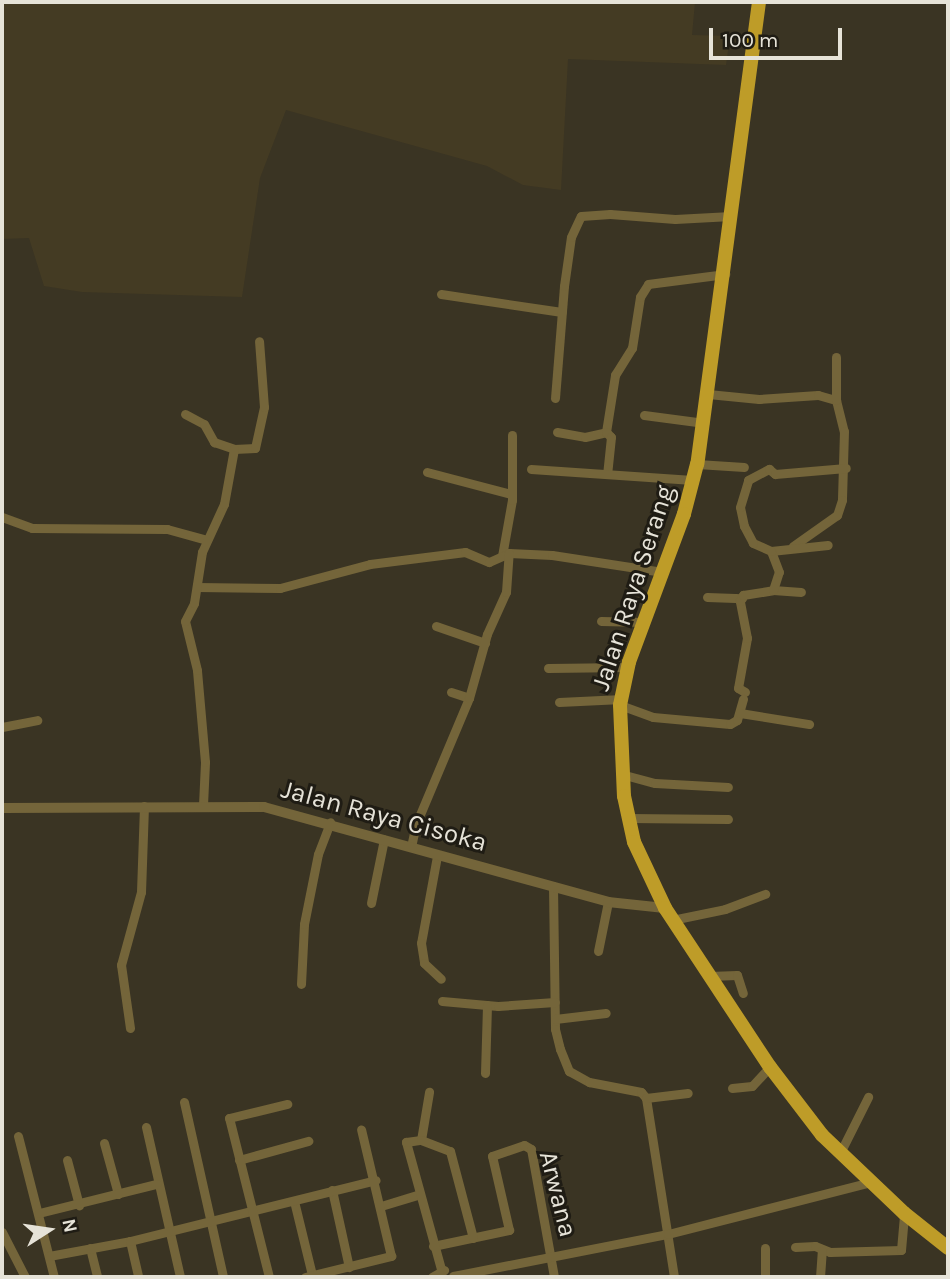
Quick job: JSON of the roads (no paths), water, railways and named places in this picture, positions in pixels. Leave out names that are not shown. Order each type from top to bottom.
[{"type":"highway","name":"Jalan Raya Serang","points":[[760,2],[697,464],[663,572],[628,667],[621,702],[621,774],[634,842],[668,914],[707,976],[770,1067],[840,1153],[904,1213],[948,1248]]},
{"type":"street","points":[[555,398],[571,237],[582,216],[610,214],[675,219],[732,216]]},
{"type":"street","points":[[606,432],[615,375],[632,348],[644,289],[654,282],[725,274]]},
{"type":"street","points":[[441,293],[562,312]]},
{"type":"street","points":[[185,414],[204,424],[214,442],[234,449],[255,448],[263,427],[259,341]]},
{"type":"street","points":[[793,546],[837,515],[846,468],[844,430],[836,400],[836,357]]},
{"type":"street","points":[[708,394],[760,399],[797,394],[836,400]]},
{"type":"street","points":[[644,415],[704,423]]},
{"type":"street","points":[[557,432],[585,437],[606,432]]},
{"type":"street","points":[[606,432],[611,437],[607,474]]},
{"type":"street","points":[[411,847],[416,824],[469,698],[485,643],[510,579],[505,554],[511,494],[512,435]]},
{"type":"street","points":[[203,806],[205,762],[197,670],[185,629],[207,540],[218,523],[234,449]]},
{"type":"street","points":[[697,464],[744,467]]},
{"type":"street","points":[[828,545],[793,546],[771,551],[753,543],[744,526],[740,507],[748,480],[769,470],[783,473],[846,468]]},
{"type":"street","points":[[531,469],[693,480]]},
{"type":"street","points":[[427,472],[511,494]]},
{"type":"street","points":[[2,517],[32,528],[167,529],[207,540]]},
{"type":"street","points":[[771,551],[779,572],[773,590]]},
{"type":"street","points":[[197,587],[280,588],[418,555],[465,552],[489,562],[505,554],[663,572]]},
{"type":"street","points":[[707,597],[742,598],[773,590],[801,593]]},
{"type":"street","points":[[559,702],[621,702],[653,717],[730,724],[740,713],[744,696],[738,688],[747,638],[742,598]]},
{"type":"street","points":[[601,621],[645,622]]},
{"type":"street","points":[[436,626],[485,643]]},
{"type":"street","points":[[548,668],[628,667]]},
{"type":"street","points":[[451,692],[469,698]]},
{"type":"street","points":[[740,713],[809,724]]},
{"type":"street","points":[[2,727],[37,720]]},
{"type":"street","points":[[621,774],[655,783],[728,787]]},
{"type":"street","name":"Jalan Raya Cisoka","points":[[2,805],[264,807],[330,822],[437,856],[608,902],[668,914]]},
{"type":"street","points":[[130,1028],[121,965],[141,892],[144,806]]},
{"type":"street","points":[[628,818],[728,820]]},
{"type":"street","points":[[301,984],[304,924],[317,854],[330,822]]},
{"type":"street","points":[[371,903],[384,839]]},
{"type":"street","points":[[437,856],[421,943],[424,963],[441,979]]},
{"type":"street","points":[[553,886],[555,1019],[569,1071],[589,1082],[641,1092],[646,1098],[674,1277]]},
{"type":"street","points":[[668,914],[725,909],[765,894]]},
{"type":"street","points":[[598,951],[608,902]]},
{"type":"street","points":[[707,976],[737,975],[743,993]]},
{"type":"street","points":[[442,1001],[487,1005],[555,1002]]},
{"type":"street","points":[[485,1073],[487,1005]]},
{"type":"street","points":[[555,1019],[606,1013]]},
{"type":"street","points":[[732,1088],[752,1086],[770,1067]]},
{"type":"street","points":[[421,1140],[429,1092]]},
{"type":"street","points":[[646,1098],[688,1093]]},
{"type":"street","points":[[840,1153],[868,1097]]},
{"type":"street","points":[[184,1102],[223,1277]]},
{"type":"street","points":[[269,1277],[229,1118],[288,1104]]},
{"type":"street","points":[[146,1127],[156,1184],[180,1277]]},
{"type":"street","points":[[294,1201],[309,1276],[335,1273],[349,1266],[391,1256],[376,1180],[361,1129]]},
{"type":"street","points":[[18,1136],[54,1277]]},
{"type":"street","points":[[239,1160],[308,1140]]},
{"type":"street","points":[[473,1238],[450,1151],[421,1140],[406,1142],[418,1195],[441,1269],[453,1277],[668,1234],[870,1182]]},
{"type":"street","points":[[104,1143],[118,1194]]},
{"type":"street","name":"Arwana","points":[[433,1246],[509,1230],[492,1156],[524,1145],[531,1149],[551,1256]]},
{"type":"street","points":[[67,1160],[79,1205]]},
{"type":"street","points":[[49,1256],[130,1241],[376,1180]]},
{"type":"street","points":[[39,1213],[156,1184]]},
{"type":"street","points":[[332,1190],[349,1266]]},
{"type":"street","points":[[381,1206],[418,1195]]},
{"type":"street","points":[[795,1247],[815,1246],[822,1251],[901,1250],[904,1213]]},
{"type":"street","points":[[2,1232],[5,1244],[25,1277]]},
{"type":"street","points":[[130,1241],[138,1277]]},
{"type":"street","points":[[90,1248],[97,1277]]},
{"type":"street","points":[[765,1248],[765,1277]]},
{"type":"street","points":[[820,1277],[822,1251]]},
{"type":"street","points":[[551,1256],[554,1277]]},
{"type":"street","points":[[432,1277],[441,1269]]}]
